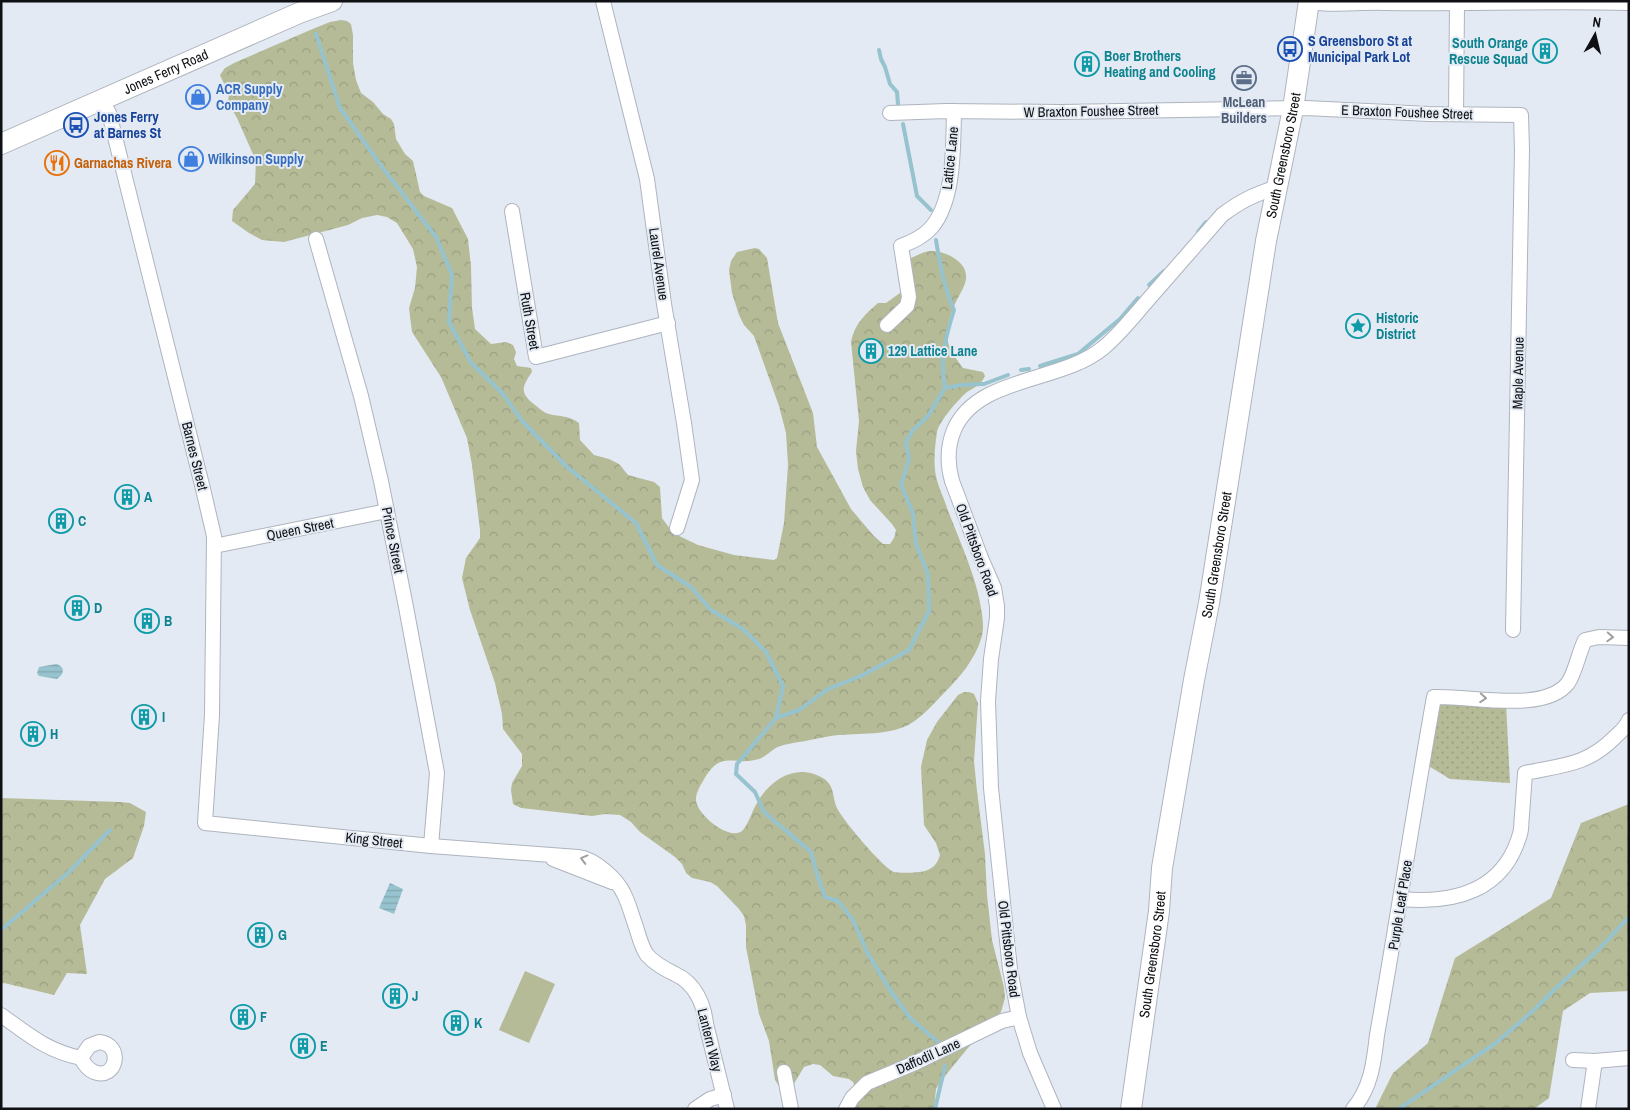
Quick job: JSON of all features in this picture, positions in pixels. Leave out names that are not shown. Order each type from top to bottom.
[{"type":"main road","name":"Jones Ferry Road","points":[[1,144],[299,13],[332,1]]},
{"type":"main road","name":"South Greensboro Street","points":[[1131,1109],[1159,911],[1162,868],[1192,690],[1209,603],[1266,241],[1292,109],[1309,2]]},
{"type":"street","name":"Laurel Avenue","points":[[603,1],[647,179],[692,480],[677,528]]},
{"type":"street","points":[[1309,2],[1323,4],[1629,3]]},
{"type":"street","points":[[1456,114],[1457,4]]},
{"type":"street","name":"Barnes Street","points":[[101,100],[112,121],[214,536],[212,715],[205,823]]},
{"type":"street","name":"W Braxton Foushee Street","points":[[890,113],[1292,109]]},
{"type":"street","name":"E Braxton Foushee Street","points":[[1292,109],[1521,115]]},
{"type":"street","name":"Lattice Lane","points":[[887,326],[907,306],[909,297],[901,246],[924,235],[932,228],[939,218],[944,205],[954,143],[954,111]]},
{"type":"street","name":"Maple Avenue","points":[[1513,630],[1522,150],[1521,115]]},
{"type":"street","name":"Old Pittsboro Road","points":[[1054,1109],[1030,1053],[1019,1017],[1010,970],[992,788],[988,700],[997,606],[994,588],[952,481],[948,453],[950,439],[965,411],[988,394],[1070,366],[1094,355],[1115,336],[1222,216],[1240,201],[1277,187]]},
{"type":"street","name":"Ruth Street","points":[[512,211],[536,357],[668,323]]},
{"type":"street","name":"Prince Street","points":[[316,239],[361,396],[387,511],[437,773],[430,846]]},
{"type":"street","name":"Queen Street","points":[[214,546],[387,511]]},
{"type":"street","name":"Purple Leaf Place","points":[[1353,1109],[1364,1094],[1371,1075],[1402,899],[1420,773],[1434,696],[1518,701],[1550,696],[1568,683],[1585,640],[1599,637],[1629,638]]},
{"type":"street","points":[[1402,899],[1428,900],[1456,897],[1481,887],[1505,867],[1520,833],[1525,773],[1563,767],[1586,759],[1606,746],[1626,726],[1629,720]]},
{"type":"street","name":"King Street","points":[[205,823],[430,846],[542,855]]},
{"type":"street","name":"Lantern Way","points":[[542,855],[617,884],[624,893],[641,944],[646,953],[662,968],[676,974],[686,982],[700,1001],[705,1013],[727,1109]]},
{"type":"street","points":[[1,1015],[32,1039],[55,1050],[81,1058]]},
{"type":"street","name":"Daffodil Lane","points":[[846,1109],[852,1098],[866,1083],[915,1063],[1002,1021],[1019,1017]]},
{"type":"street","points":[[1573,1060],[1595,1061],[1629,1058]]},
{"type":"street","points":[[1588,1109],[1595,1061]]},
{"type":"street","points":[[784,1072],[791,1109]]},
{"type":"street","points":[[695,1109],[710,1099],[724,1095]]},
{"type":"green space","points":[[341,20],[351,24],[353,63],[361,93],[373,102],[394,124],[396,139],[405,154],[413,161],[420,192],[424,196],[452,208],[468,239],[475,329],[491,344],[506,342],[513,345],[516,352],[514,359],[517,366],[531,368],[532,372],[524,386],[524,390],[527,397],[535,405],[547,413],[568,417],[579,423],[580,440],[594,455],[619,464],[628,475],[654,482],[660,487],[662,518],[673,533],[698,545],[734,555],[774,560],[777,558],[784,523],[788,465],[786,433],[779,406],[754,336],[744,325],[732,293],[729,270],[731,261],[737,252],[755,248],[759,249],[767,258],[778,323],[813,413],[817,447],[851,509],[883,544],[890,544],[896,530],[870,500],[863,487],[858,469],[856,451],[859,421],[852,336],[861,320],[873,307],[878,303],[886,303],[900,293],[909,259],[926,252],[936,251],[953,257],[965,270],[965,283],[949,321],[948,342],[963,368],[983,372],[985,376],[980,384],[967,392],[959,400],[941,422],[937,432],[935,465],[938,483],[967,559],[980,600],[983,630],[975,654],[951,686],[924,714],[908,725],[889,731],[834,736],[787,744],[777,747],[759,759],[722,762],[709,771],[699,787],[696,799],[697,805],[707,819],[723,830],[737,833],[743,830],[762,795],[775,782],[792,773],[810,773],[828,782],[840,814],[863,843],[889,869],[899,873],[926,870],[935,865],[940,855],[936,843],[924,825],[921,767],[927,740],[937,722],[958,695],[964,692],[974,694],[978,703],[974,761],[985,854],[987,895],[992,940],[1005,998],[1001,1012],[941,1081],[936,1089],[934,1109],[853,1109],[855,1086],[853,1082],[849,1079],[833,1076],[820,1065],[813,1064],[804,1067],[792,1087],[784,1089],[779,1086],[775,1080],[769,1041],[759,1014],[746,947],[746,925],[744,916],[739,909],[717,886],[710,882],[692,878],[686,873],[682,864],[675,857],[620,815],[605,814],[592,816],[521,808],[513,804],[512,783],[522,766],[522,754],[503,729],[502,714],[495,683],[470,610],[462,578],[466,558],[480,538],[472,465],[467,438],[441,377],[412,332],[409,308],[415,288],[417,267],[413,249],[397,223],[387,217],[377,215],[362,218],[348,225],[284,242],[262,240],[232,221],[233,210],[255,184],[256,161],[230,106],[228,101],[229,95],[220,75],[225,68],[234,63],[315,28]]},
{"type":"green space","points":[[1439,698],[1506,703],[1510,783],[1450,779],[1427,765]]},
{"type":"green space","points":[[1,798],[120,802],[130,803],[146,812],[144,826],[133,858],[105,879],[80,925],[87,974],[67,973],[54,995],[4,983],[1,984]]},
{"type":"green space","points":[[1629,804],[1629,991],[1590,993],[1563,1011],[1549,1098],[1534,1109],[1375,1109],[1393,1073],[1428,1043],[1455,958],[1551,898],[1581,823]]},
{"type":"green space","points":[[525,971],[555,984],[529,1043],[499,1030]]},
{"type":"water","points":[[56,664],[63,669],[57,679],[39,676],[37,673],[39,667]]},
{"type":"water","points":[[390,883],[403,889],[394,914],[379,908]]},
{"type":"waterway","points":[[316,34],[340,108],[382,167],[436,237],[452,275],[449,322],[471,363],[503,394],[522,421],[566,466],[636,523],[657,565],[691,587],[711,610],[743,629],[766,652],[783,686],[776,718],[737,764],[736,774],[755,792],[764,812],[811,852],[825,897],[838,901],[853,920],[868,954],[890,990],[910,1018],[938,1042]]},
{"type":"waterway","points":[[879,50],[890,84],[897,92],[898,104]]},
{"type":"waterway","points":[[903,124],[917,196],[931,210]]},
{"type":"waterway","points":[[1198,232],[1206,222]]},
{"type":"waterway","points":[[776,718],[799,710],[828,689],[861,676],[909,650],[929,611],[928,574],[916,544],[913,513],[901,485],[909,459],[906,442],[912,431],[928,416],[945,388],[944,349],[954,310],[943,276],[936,240]]},
{"type":"waterway","points":[[1149,285],[1164,271]]},
{"type":"waterway","points":[[1040,366],[1078,354],[1120,319],[1138,298]]},
{"type":"waterway","points":[[1021,370],[1029,369]]},
{"type":"waterway","points":[[945,388],[984,384],[1008,375]]},
{"type":"waterway","points":[[1,930],[70,871],[110,830]]},
{"type":"waterway","points":[[1399,1109],[1497,1042],[1599,949],[1629,917]]},
{"type":"waterway","points":[[935,1109],[945,1066]]},
{"type":"place","name":"S Greensboro St at Municipal Park Lot","points":[[1290,49]]},
{"type":"place","name":"South Orange Rescue Squad","points":[[1545,51]]},
{"type":"place","name":"Boer Brothers Heating and Cooling","points":[[1087,64]]},
{"type":"place","name":"McLean Builders","points":[[1244,78]]},
{"type":"place","name":"ACR Supply Company","points":[[198,97]]},
{"type":"place","name":"Jones Ferry at Barnes St","points":[[76,125]]},
{"type":"place","name":"Wilkinson Supply","points":[[191,159]]},
{"type":"place","name":"Garnachas Rivera","points":[[57,163]]},
{"type":"place","name":"Historic District","points":[[1358,326]]},
{"type":"place","name":"129 Lattice Lane","points":[[871,351]]},
{"type":"place","name":"A","points":[[127,497]]},
{"type":"place","name":"C","points":[[61,521]]},
{"type":"place","name":"D","points":[[77,608]]},
{"type":"place","name":"B","points":[[147,621]]},
{"type":"place","name":"I","points":[[144,717]]},
{"type":"place","name":"H","points":[[33,734]]},
{"type":"place","name":"G","points":[[260,935]]},
{"type":"place","name":"J","points":[[395,996]]},
{"type":"place","name":"F","points":[[243,1017]]},
{"type":"place","name":"K","points":[[456,1023]]},
{"type":"place","name":"E","points":[[303,1046]]}]
